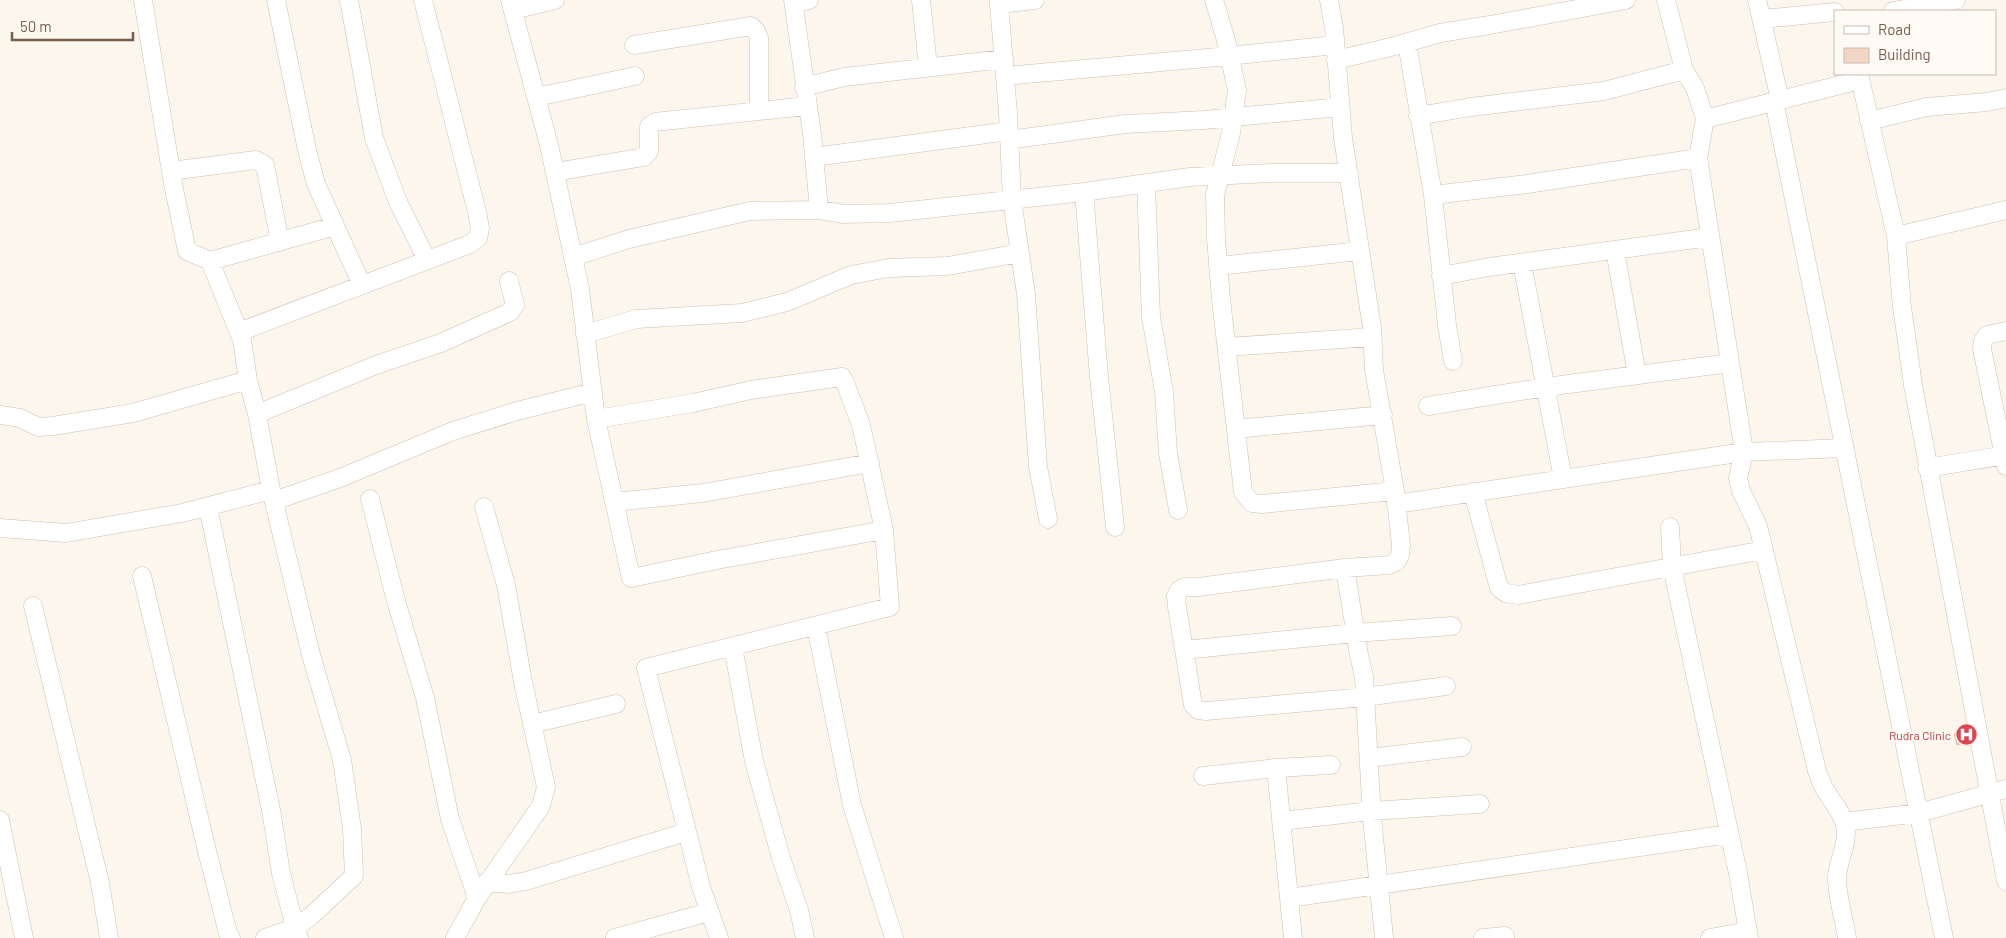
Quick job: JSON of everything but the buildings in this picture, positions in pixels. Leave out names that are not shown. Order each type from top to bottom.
[{"type":"street","points":[[144,0],[171,171],[188,251],[210,261],[336,226]]},
{"type":"street","points":[[276,0],[307,150],[316,184],[362,285]]},
{"type":"street","points":[[348,0],[374,138],[398,202],[427,260]]},
{"type":"street","points":[[239,332],[470,244],[478,238],[480,228],[423,0]]},
{"type":"street","points":[[555,0],[512,5],[537,96],[580,288],[596,419],[630,578],[884,530]]},
{"type":"street","points":[[921,0],[928,67]]},
{"type":"street","points":[[1035,0],[999,2],[1012,200],[1026,294],[1038,467],[1048,519]]},
{"type":"street","points":[[1214,0],[1230,56],[1237,90],[1215,195],[1218,266],[1243,492],[1252,503],[1396,498],[1473,492],[1744,452],[1845,448]]},
{"type":"street","points":[[1329,0],[1334,28],[1343,138],[1372,337],[1374,370],[1396,498],[1400,554],[1396,562],[1389,565],[1346,568],[1186,587],[1179,590],[1176,596],[1193,705],[1198,710],[1365,697],[1446,686]]},
{"type":"street","points":[[804,87],[844,77],[928,67],[1004,68],[1230,56],[1336,53],[1407,43],[1440,32],[1490,25],[1626,0]]},
{"type":"street","points":[[1666,0],[1684,70],[1694,88],[1705,119],[1698,158],[1744,452],[1738,478],[1741,491],[1758,526],[1817,771],[1824,788],[1844,822],[1846,833],[1845,845],[1837,879],[1847,938]]},
{"type":"street","points":[[1757,0],[1944,938]]},
{"type":"street","points":[[1899,10],[1956,0]]},
{"type":"street","points":[[799,1],[804,87],[819,210]]},
{"type":"street","points":[[1762,20],[1834,12]]},
{"type":"street","points":[[634,45],[750,26],[756,31],[759,38],[758,111]]},
{"type":"street","points":[[1407,43],[1433,195],[1441,276],[1453,361]]},
{"type":"street","points":[[1418,116],[1471,107],[1604,91],[1684,70]]},
{"type":"street","points":[[537,96],[634,76]]},
{"type":"street","points":[[1705,119],[1860,77],[1896,236],[1902,307],[1927,468],[1998,792],[2006,881]]},
{"type":"street","points":[[1869,121],[1927,107],[1986,102],[2006,98]]},
{"type":"street","points":[[555,172],[644,157],[649,151],[649,127],[655,122],[807,106]]},
{"type":"street","points":[[814,157],[1125,124],[1204,120],[1340,107]]},
{"type":"street","points":[[1433,195],[1527,184],[1698,158]]},
{"type":"street","points":[[171,171],[256,160],[265,165],[280,242]]},
{"type":"street","points":[[573,257],[629,240],[750,211],[819,210],[844,214],[890,213],[1084,192],[1190,178],[1271,173],[1349,173]]},
{"type":"street","points":[[1146,184],[1151,317],[1164,392],[1168,453],[1178,510]]},
{"type":"street","points":[[1084,192],[1099,377],[1115,527]]},
{"type":"street","points":[[1896,236],[2006,210]]},
{"type":"street","points":[[1441,276],[1710,237]]},
{"type":"street","points":[[1614,250],[1637,375]]},
{"type":"street","points":[[1218,266],[1360,251]]},
{"type":"street","points":[[585,334],[636,319],[742,313],[787,302],[851,275],[870,271],[889,268],[948,266],[1020,253]]},
{"type":"street","points":[[210,261],[242,340],[248,380],[257,414],[273,495],[311,655],[342,760],[352,829],[354,876],[311,916],[297,933],[264,938]]},
{"type":"street","points":[[1522,263],[1562,479]]},
{"type":"street","points":[[257,414],[376,365],[441,343],[510,312],[515,305],[509,281]]},
{"type":"street","points":[[1927,468],[2005,459],[1982,349],[1983,341],[1987,336],[2006,331]]},
{"type":"street","points":[[1227,347],[1372,337]]},
{"type":"street","points":[[1428,406],[1546,387],[1730,363]]},
{"type":"street","points":[[596,419],[693,403],[752,390],[842,377],[861,425],[884,530],[890,607],[646,668],[686,832],[701,887],[719,938]]},
{"type":"street","points":[[0,415],[20,418],[38,427],[53,426],[133,413],[248,380]]},
{"type":"street","points":[[0,528],[66,533],[273,495],[340,478],[454,431],[517,411],[593,392]]},
{"type":"street","points":[[1236,429],[1382,415]]},
{"type":"street","points":[[614,502],[703,493],[870,463]]},
{"type":"street","points":[[1473,492],[1499,588],[1506,593],[1518,595],[1764,550]]},
{"type":"street","points":[[370,499],[396,601],[424,698],[450,819],[477,898]]},
{"type":"street","points":[[208,507],[271,810],[281,873],[297,933]]},
{"type":"street","points":[[455,938],[487,882],[541,806],[546,787],[506,585],[484,507]]},
{"type":"street","points":[[1670,527],[1672,566],[1749,934],[1710,938]]},
{"type":"street","points":[[1346,568],[1364,677],[1372,811],[1384,938]]},
{"type":"street","points":[[142,576],[206,851],[228,933],[231,938]]},
{"type":"street","points":[[33,606],[100,883],[108,938]]},
{"type":"street","points":[[816,626],[852,805],[894,938]]},
{"type":"street","points":[[1184,650],[1356,633],[1452,626]]},
{"type":"street","points":[[733,647],[754,761],[781,858],[799,910],[805,938]]},
{"type":"street","points":[[532,724],[616,704]]},
{"type":"street","points":[[1368,758],[1462,747]]},
{"type":"street","points":[[1203,776],[1276,768],[1331,765]]},
{"type":"street","points":[[1276,768],[1293,938]]},
{"type":"street","points":[[1844,822],[1919,813],[1998,792]]},
{"type":"street","points":[[1281,821],[1372,811],[1480,804]]},
{"type":"street","points":[[0,820],[24,938]]},
{"type":"street","points":[[487,882],[509,884],[526,881],[686,832]]},
{"type":"street","points":[[1288,898],[1729,834]]},
{"type":"street","points":[[615,938],[710,912]]},
{"type":"street","points":[[1483,938],[1505,936]]},
{"type":"place","name":"Rudra Clinic","points":[[1967,735]]}]
